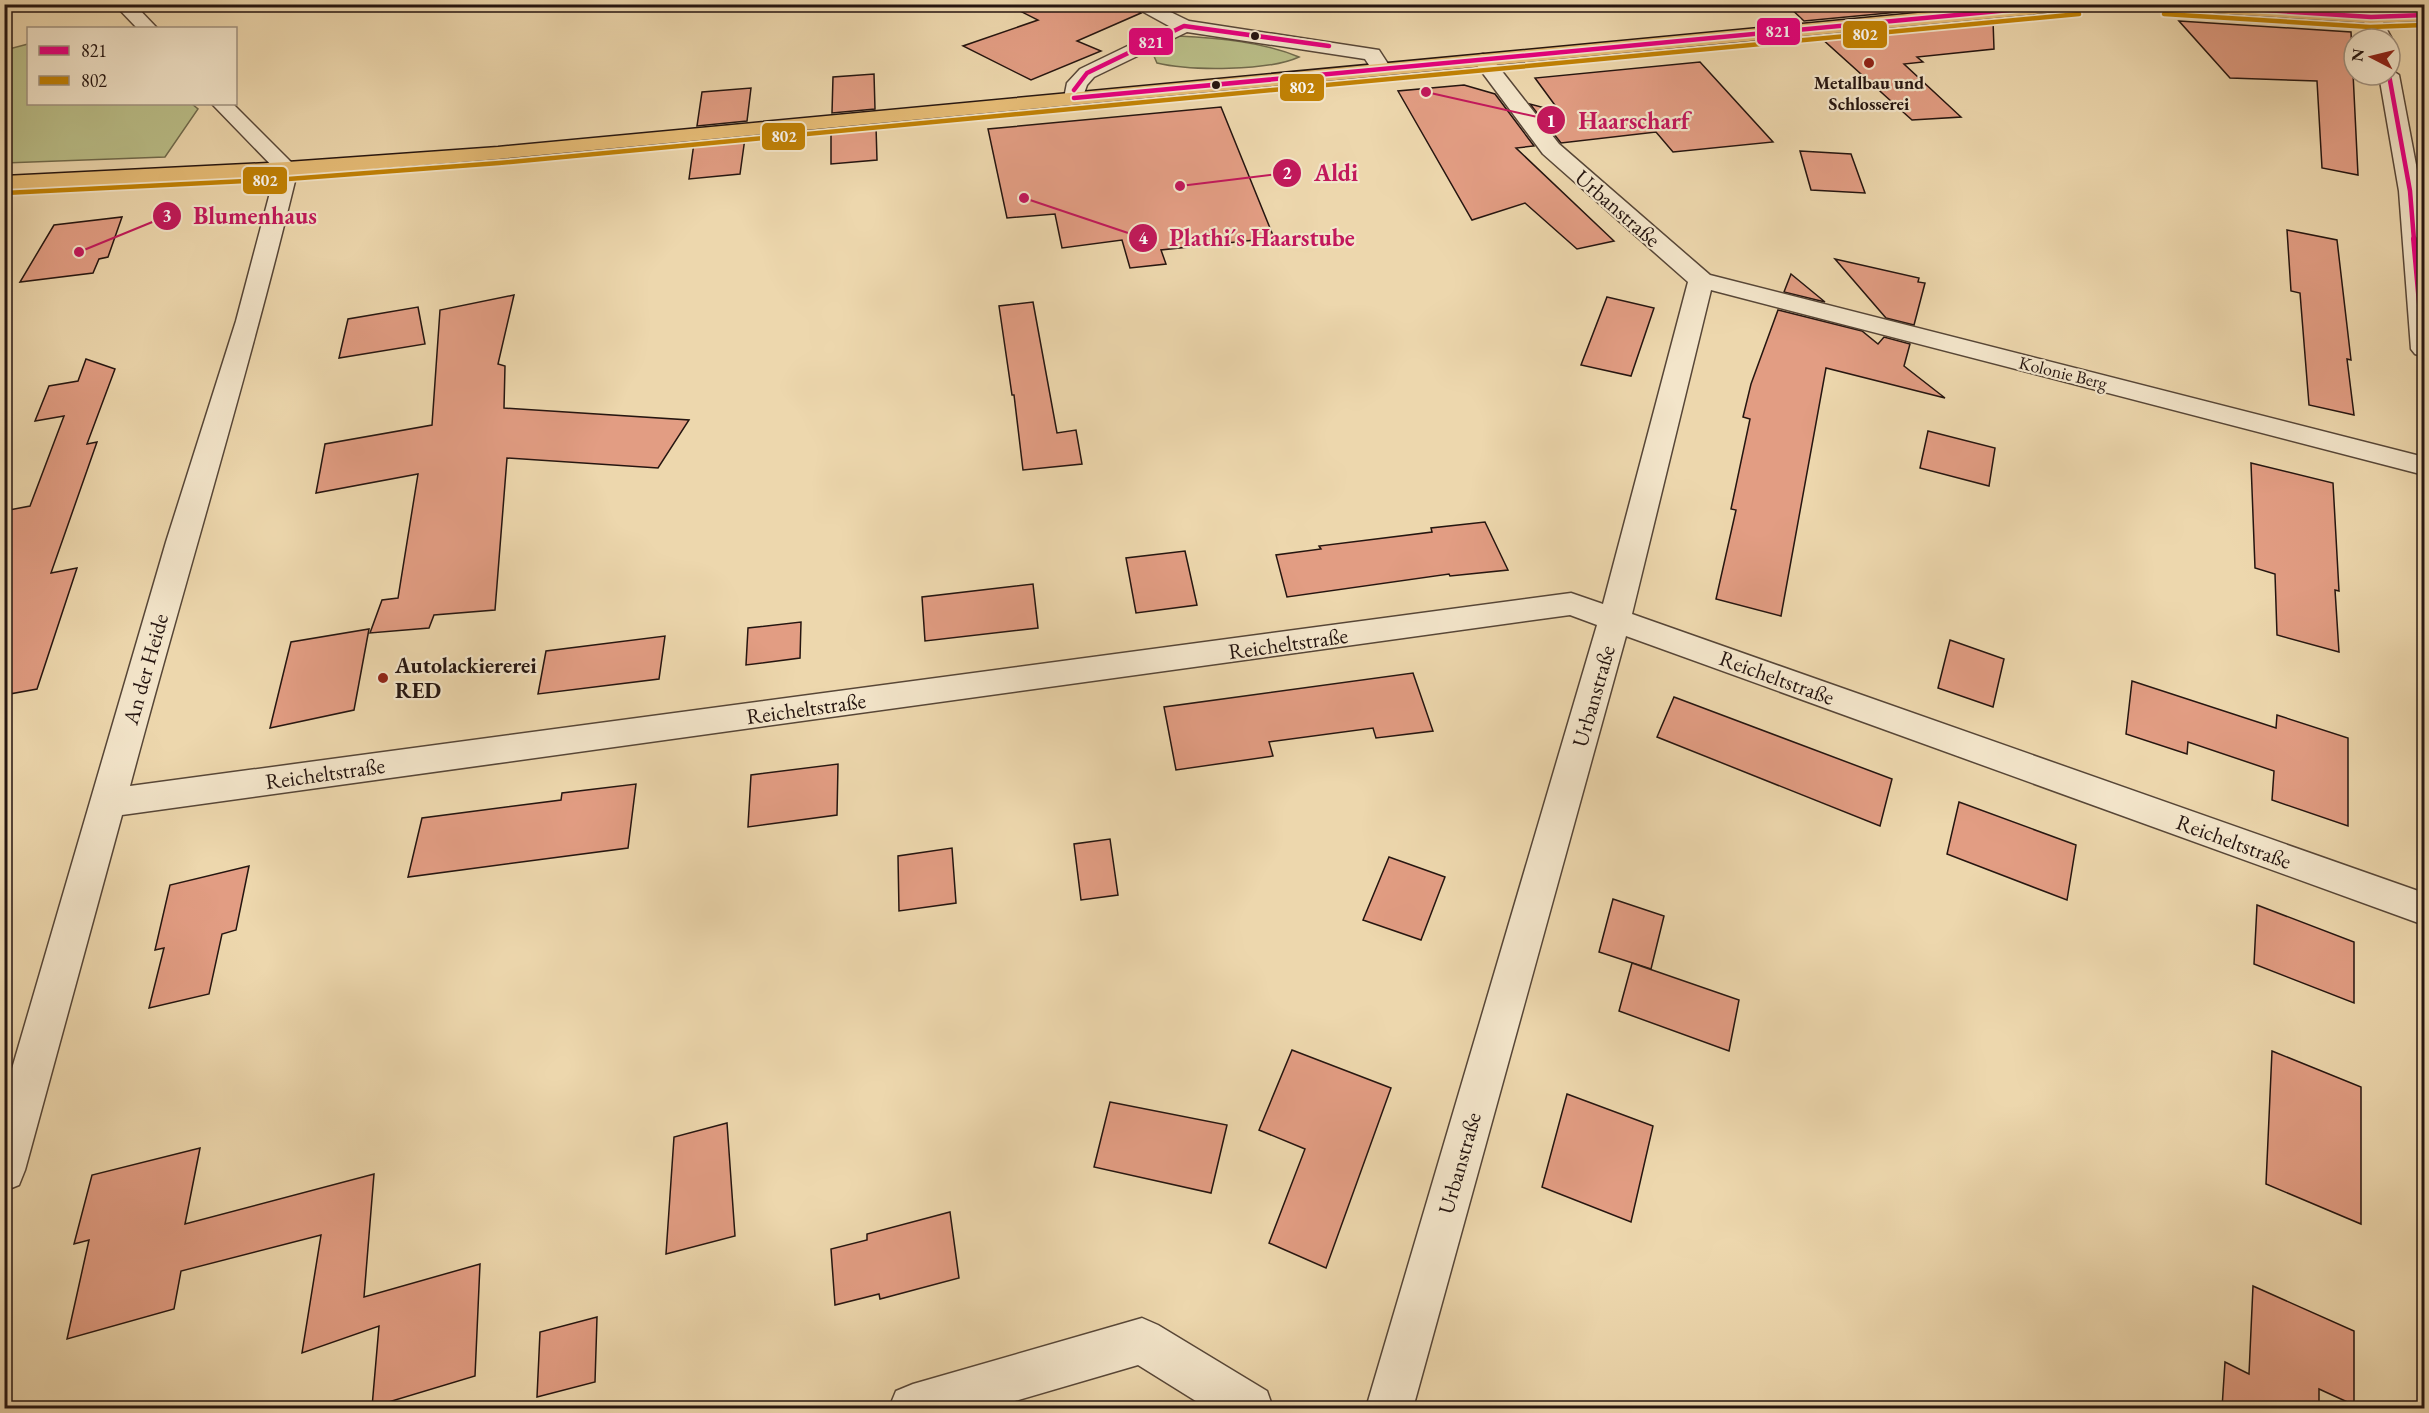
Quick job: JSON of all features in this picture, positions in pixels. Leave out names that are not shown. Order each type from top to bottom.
[{"type":"main road","points":[[4,183],[287,169],[498,153],[2024,7],[2079,4]]},
{"type":"main road","points":[[2165,4],[2371,17],[2424,15]]},
{"type":"street","points":[[123,4],[146,27]]},
{"type":"street","points":[[1138,4],[1185,26],[1372,54],[1382,70]]},
{"type":"street","points":[[2371,17],[2377,27]]},
{"type":"street","points":[[1074,98],[1077,83],[1087,73],[1185,26]]},
{"type":"street","name":"Urbanstraße","points":[[1389,1408],[1615,619],[1701,280],[1551,149],[1483,60]]},
{"type":"street","points":[[2392,87],[2410,191],[2424,349]]},
{"type":"street","points":[[223,105],[287,169]]},
{"type":"street","name":"An der Heide","points":[[4,1170],[184,530],[249,321],[287,169]]},
{"type":"street","name":"Kolonie Berg","points":[[1701,280],[2424,466]]},
{"type":"street","name":"Reicheltstraße","points":[[107,803],[1570,604],[2424,909]]},
{"type":"street","points":[[914,1408],[1142,1341],[1250,1408]]},
{"type":"green space","points":[[1178,36],[1255,44],[1299,57],[1269,65],[1229,68],[1171,66],[1157,63],[1153,54],[1154,47]]},
{"type":"green space","points":[[27,44],[27,105],[193,105],[198,109],[165,157],[5,163],[5,50]]},
{"type":"building","points":[[1006,4],[1127,4],[1141,13],[1077,41],[1101,51],[1031,80],[963,46],[1038,20]]},
{"type":"building","points":[[1786,4],[1984,4],[1804,21]]},
{"type":"building","points":[[1993,20],[1994,49],[1917,57],[1923,62],[1904,64],[1961,117],[1912,120],[1820,37]]},
{"type":"building","points":[[2179,21],[2342,31],[2342,87],[2354,87],[2358,175],[2322,168],[2317,81],[2230,78]]},
{"type":"building","points":[[1700,62],[1773,142],[1673,152],[1656,132],[1561,143],[1530,104],[1560,112],[1535,78]]},
{"type":"building","points":[[874,74],[875,109],[832,113],[833,77]]},
{"type":"building","points":[[1464,85],[1495,94],[1534,146],[1516,148],[1614,241],[1577,249],[1525,203],[1472,220],[1398,91]]},
{"type":"building","points":[[751,88],[747,121],[697,126],[702,92]]},
{"type":"building","points":[[1221,107],[1274,238],[1161,250],[1166,264],[1130,268],[1122,240],[1062,248],[1055,214],[1007,218],[988,129]]},
{"type":"building","points":[[876,126],[877,160],[831,164],[831,130]]},
{"type":"building","points":[[745,138],[740,174],[689,179],[694,143]]},
{"type":"building","points":[[1800,151],[1851,154],[1865,193],[1811,190]]},
{"type":"building","points":[[122,217],[108,257],[99,259],[93,273],[20,282],[54,225]]},
{"type":"building","points":[[2287,230],[2337,240],[2351,360],[2347,359],[2354,415],[2309,405],[2300,293],[2291,291]]},
{"type":"building","points":[[1835,259],[1919,278],[1918,282],[1925,283],[1914,325],[1886,318]]},
{"type":"building","points":[[1791,274],[1825,302],[1784,292]]},
{"type":"building","points":[[514,295],[498,364],[505,366],[504,408],[689,420],[658,468],[507,458],[495,610],[434,615],[429,628],[370,633],[382,600],[398,598],[418,474],[316,493],[325,444],[432,425],[440,310]]},
{"type":"building","points":[[1607,297],[1654,308],[1631,376],[1581,365]]},
{"type":"building","points":[[1033,302],[1057,433],[1076,430],[1082,464],[1023,470],[1014,395],[1012,395],[999,306]]},
{"type":"building","points":[[418,307],[425,344],[339,358],[348,319]]},
{"type":"building","points":[[1778,310],[1862,331],[1878,344],[1884,337],[1910,344],[1904,366],[1945,398],[1826,368],[1781,616],[1716,599],[1736,510],[1731,509],[1750,419],[1743,417],[1751,384]]},
{"type":"building","points":[[86,359],[115,369],[87,444],[97,442],[51,573],[77,568],[37,689],[4,695],[4,511],[30,506],[64,416],[35,421],[49,386],[78,381]]},
{"type":"building","points":[[1928,431],[1995,448],[1989,486],[1920,468]]},
{"type":"building","points":[[2251,463],[2333,483],[2339,591],[2335,590],[2339,652],[2277,635],[2275,574],[2255,568]]},
{"type":"building","points":[[1485,522],[1508,570],[1450,576],[1449,574],[1287,597],[1276,555],[1321,549],[1319,546],[1432,532],[1431,528]]},
{"type":"building","points":[[1185,551],[1197,605],[1136,613],[1126,558]]},
{"type":"building","points":[[1033,584],[1038,628],[925,641],[922,597]]},
{"type":"building","points":[[801,622],[800,658],[746,665],[748,628]]},
{"type":"building","points":[[369,629],[354,710],[270,728],[291,642]]},
{"type":"building","points":[[665,636],[659,679],[538,694],[546,651]]},
{"type":"building","points":[[1950,640],[2004,659],[1993,707],[1938,688]]},
{"type":"building","points":[[1413,673],[1433,731],[1376,738],[1373,728],[1269,742],[1273,756],[1176,770],[1164,707]]},
{"type":"building","points":[[2132,681],[2276,728],[2277,715],[2348,738],[2348,826],[2272,800],[2274,771],[2188,742],[2187,754],[2126,734]]},
{"type":"building","points":[[1674,697],[1892,779],[1880,826],[1657,737]]},
{"type":"building","points":[[838,764],[837,815],[748,827],[751,775]]},
{"type":"building","points":[[636,784],[628,848],[408,877],[422,818],[561,800],[562,793]]},
{"type":"building","points":[[1959,802],[2076,845],[2067,900],[1947,854]]},
{"type":"building","points":[[1110,839],[1118,895],[1081,900],[1074,844]]},
{"type":"building","points":[[952,848],[956,903],[899,911],[898,856]]},
{"type":"building","points":[[1389,857],[1445,877],[1421,940],[1363,920]]},
{"type":"building","points":[[249,866],[236,930],[222,934],[209,994],[149,1008],[164,948],[155,950],[170,885]]},
{"type":"building","points":[[1613,899],[1664,916],[1651,969],[1599,952]]},
{"type":"building","points":[[2257,905],[2354,942],[2354,1003],[2254,964]]},
{"type":"building","points":[[1632,963],[1739,1000],[1729,1051],[1619,1011]]},
{"type":"building","points":[[1292,1050],[1391,1088],[1326,1268],[1269,1243],[1305,1149],[1259,1130]]},
{"type":"building","points":[[2272,1051],[2361,1087],[2361,1224],[2266,1184]]},
{"type":"building","points":[[1567,1094],[1653,1126],[1631,1222],[1542,1187]]},
{"type":"building","points":[[1110,1102],[1227,1125],[1211,1193],[1094,1167]]},
{"type":"building","points":[[727,1123],[735,1236],[666,1254],[674,1137]]},
{"type":"building","points":[[200,1148],[185,1224],[374,1174],[364,1297],[480,1264],[475,1376],[372,1407],[379,1326],[302,1353],[321,1235],[181,1271],[174,1309],[67,1339],[89,1240],[74,1244],[92,1175]]},
{"type":"building","points":[[950,1212],[959,1278],[880,1299],[879,1294],[835,1305],[831,1249],[867,1240],[867,1234]]},
{"type":"building","points":[[2253,1286],[2354,1331],[2354,1405],[2319,1389],[2319,1406],[2324,1408],[2222,1408],[2225,1362],[2249,1374]]},
{"type":"building","points":[[597,1317],[595,1382],[537,1397],[540,1332]]},
{"type":"transit line","name":"821","points":[[1074,98],[2073,4]]},
{"type":"transit line","name":"821","points":[[2173,4],[2371,17],[2424,15]]},
{"type":"transit line","name":"802","points":[[5,193],[288,179],[499,163],[2079,14]]},
{"type":"transit line","name":"802","points":[[2164,14],[2370,27],[2424,25]]},
{"type":"transit line","name":"821","points":[[1074,90],[1087,73],[1184,26],[1329,46]]},
{"type":"transit line","name":"821","points":[[2391,87],[2410,191],[2424,349]]},
{"type":"place","name":"Metallbau und Schlosserei","points":[[1869,63]]},
{"type":"place","name":"Haarscharf","points":[[1426,92]]},
{"type":"place","name":"Aldi","points":[[1180,186]]},
{"type":"place","name":"Plathi´s Haarstube","points":[[1024,198]]},
{"type":"place","name":"Blumenhaus","points":[[79,252]]},
{"type":"place","name":"Autolackiererei RED","points":[[383,678]]}]
